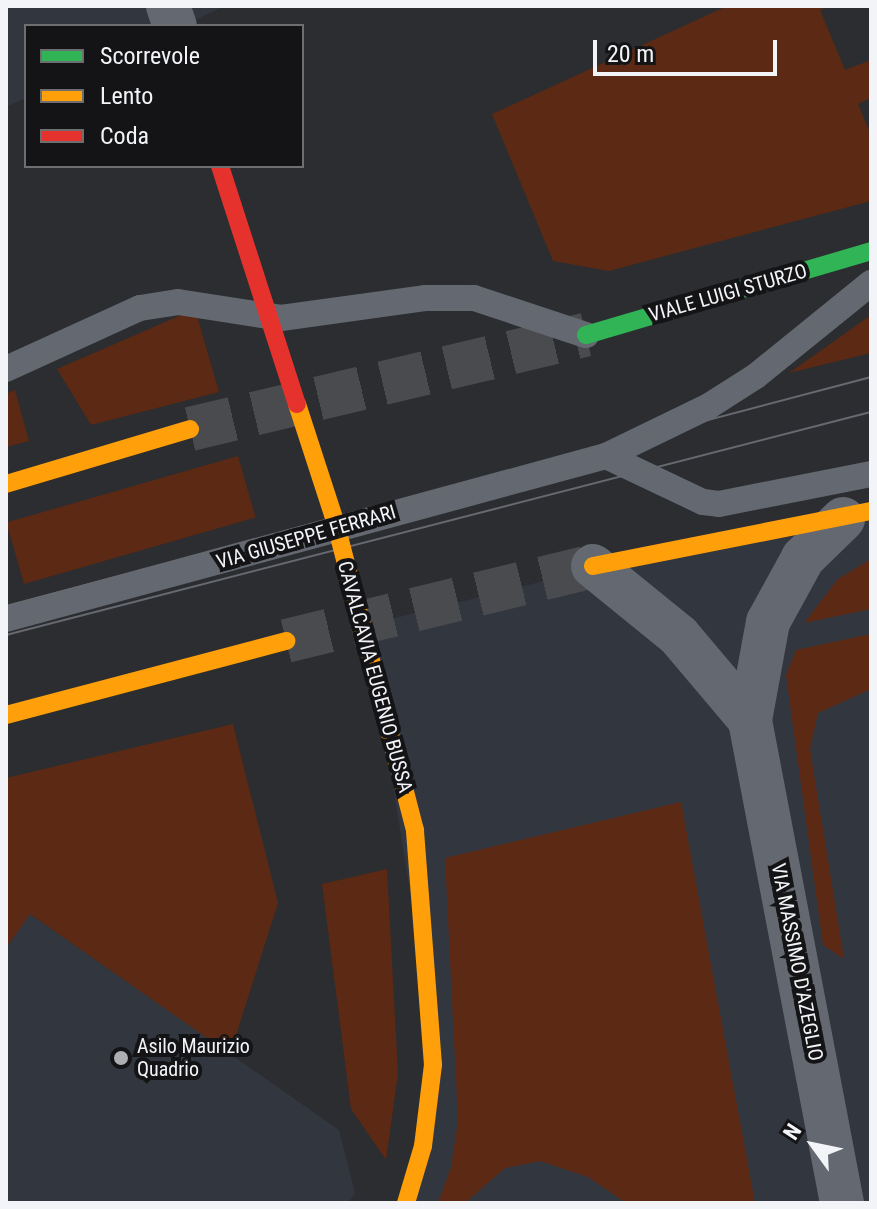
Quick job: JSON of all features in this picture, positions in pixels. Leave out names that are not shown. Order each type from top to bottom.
[{"type":"street","name":"CAVALCAVIA EUGENIO BUSSA","points":[[221,168],[335,521],[415,831],[433,1065],[423,1146],[406,1203]]},
{"type":"street","name":"VIALE LUIGI STURZO","points":[[586,335],[871,251]]},
{"type":"street","points":[[6,484],[190,429]]},
{"type":"street","points":[[593,566],[857,515]]},
{"type":"street","name":"VIA MASSIMO D'AZEGLIO","points":[[842,1203],[750,720],[762,642],[773,612],[803,558],[857,515]]},
{"type":"street","name":"VIA MASSIMO D'AZEGLIO","points":[[593,566],[679,636],[750,720]]},
{"type":"street","points":[[6,715],[286,641]]},
{"type":"lane","points":[[606,456],[709,406],[756,376],[871,283]]},
{"type":"lane","points":[[6,369],[140,308],[178,302],[281,318],[425,298],[474,298],[586,335]]},
{"type":"lane","points":[[606,456],[703,502],[719,504],[871,474]]},
{"type":"lane","name":"VIA GIUSEPPE FERRARI","points":[[6,619],[606,456]]},
{"type":"shaded area","points":[[6,6],[225,6],[186,24],[24,24],[24,99],[6,107]]},
{"type":"shaded area","points":[[727,6],[829,6],[820,10],[845,70],[871,60],[871,98],[858,104],[871,135],[871,201],[609,271],[553,261],[492,114]]},
{"type":"shaded area","points":[[195,309],[219,392],[91,425],[57,369]]},
{"type":"shaded area","points":[[871,315],[871,353],[789,373]]},
{"type":"shaded area","points":[[15,390],[29,441],[6,447],[6,394]]},
{"type":"shaded area","points":[[238,456],[256,518],[24,584],[6,522]]},
{"type":"shaded area","points":[[871,515],[871,1203],[409,1203],[438,1065],[367,625],[592,569]]},
{"type":"shaded area","points":[[871,559],[871,609],[804,623],[838,579]]},
{"type":"shaded area","points":[[871,634],[871,689],[818,713],[810,749],[844,959],[823,945],[786,675],[796,650]]},
{"type":"shaded area","points":[[233,724],[278,903],[230,1054],[30,914],[6,948],[6,778]]},
{"type":"shaded area","points":[[681,802],[755,1203],[626,1203],[588,1177],[540,1161],[505,1168],[465,1203],[438,1203],[451,1167],[458,1121],[445,858]]},
{"type":"shaded area","points":[[387,869],[398,1074],[386,1160],[351,1109],[322,884]]},
{"type":"shaded area","name":"Asilo Maurizio Quadrio","points":[[30,914],[339,1130],[355,1193],[348,1203],[6,1203],[6,948]]},
{"type":"tunnel","points":[[190,429],[586,335]]},
{"type":"tunnel","points":[[286,641],[593,566]]},
{"type":"tram line","points":[[6,606],[871,377]]},
{"type":"tram line","points":[[6,635],[871,412]]},
{"type":"traffic: fast","points":[[586,335],[871,251]]},
{"type":"traffic: slow","points":[[297,404],[335,521],[415,831]]},
{"type":"traffic: slow","points":[[6,484],[190,429]]},
{"type":"traffic: slow","points":[[593,566],[871,511]]},
{"type":"traffic: slow","points":[[6,715],[286,641]]},
{"type":"traffic: slow","points":[[406,1203],[423,1146],[433,1065],[415,831]]},
{"type":"traffic: jam","points":[[221,168],[297,404]]},
{"type":"place","name":"Asilo Maurizio Quadrio","points":[[121,1058]]}]
